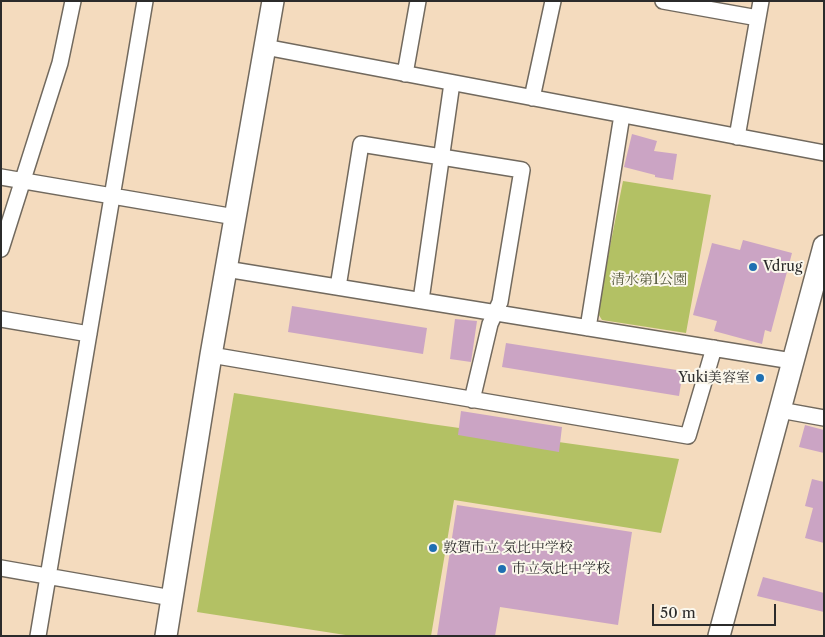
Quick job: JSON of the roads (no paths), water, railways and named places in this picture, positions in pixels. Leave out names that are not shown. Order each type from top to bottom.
[{"type":"street","points":[[1,248],[60,63],[73,1]]},
{"type":"street","points":[[38,636],[145,1]]},
{"type":"street","points":[[166,636],[211,355],[273,1]]},
{"type":"street","points":[[405,74],[418,1]]},
{"type":"street","points":[[532,98],[553,1]]},
{"type":"street","points":[[663,1],[758,18]]},
{"type":"street","points":[[737,137],[761,1]]},
{"type":"street","points":[[265,47],[824,153]]},
{"type":"street","points":[[420,300],[452,83]]},
{"type":"street","points":[[588,328],[622,115]]},
{"type":"street","points":[[338,287],[361,144],[522,170],[500,302],[490,324],[472,400]]},
{"type":"street","points":[[1,177],[235,217]]},
{"type":"street","points":[[719,636],[824,246]]},
{"type":"street","points":[[226,269],[792,361]]},
{"type":"street","points":[[1,319],[89,334]]},
{"type":"street","points":[[211,355],[688,436],[714,348]]},
{"type":"street","points":[[780,410],[824,418]]},
{"type":"street","points":[[1,568],[172,598]]},
{"type":"place","name":"Vdrug","points":[[753,267]]},
{"type":"place","name":"Yuki美容室","points":[[760,378]]},
{"type":"place","name":"敦賀市立 気比中学校","points":[[433,548]]},
{"type":"place","name":"市立気比中学校","points":[[502,569]]},
{"type":"park label","name":"清水第1公園","points":[[649,280]]}]
